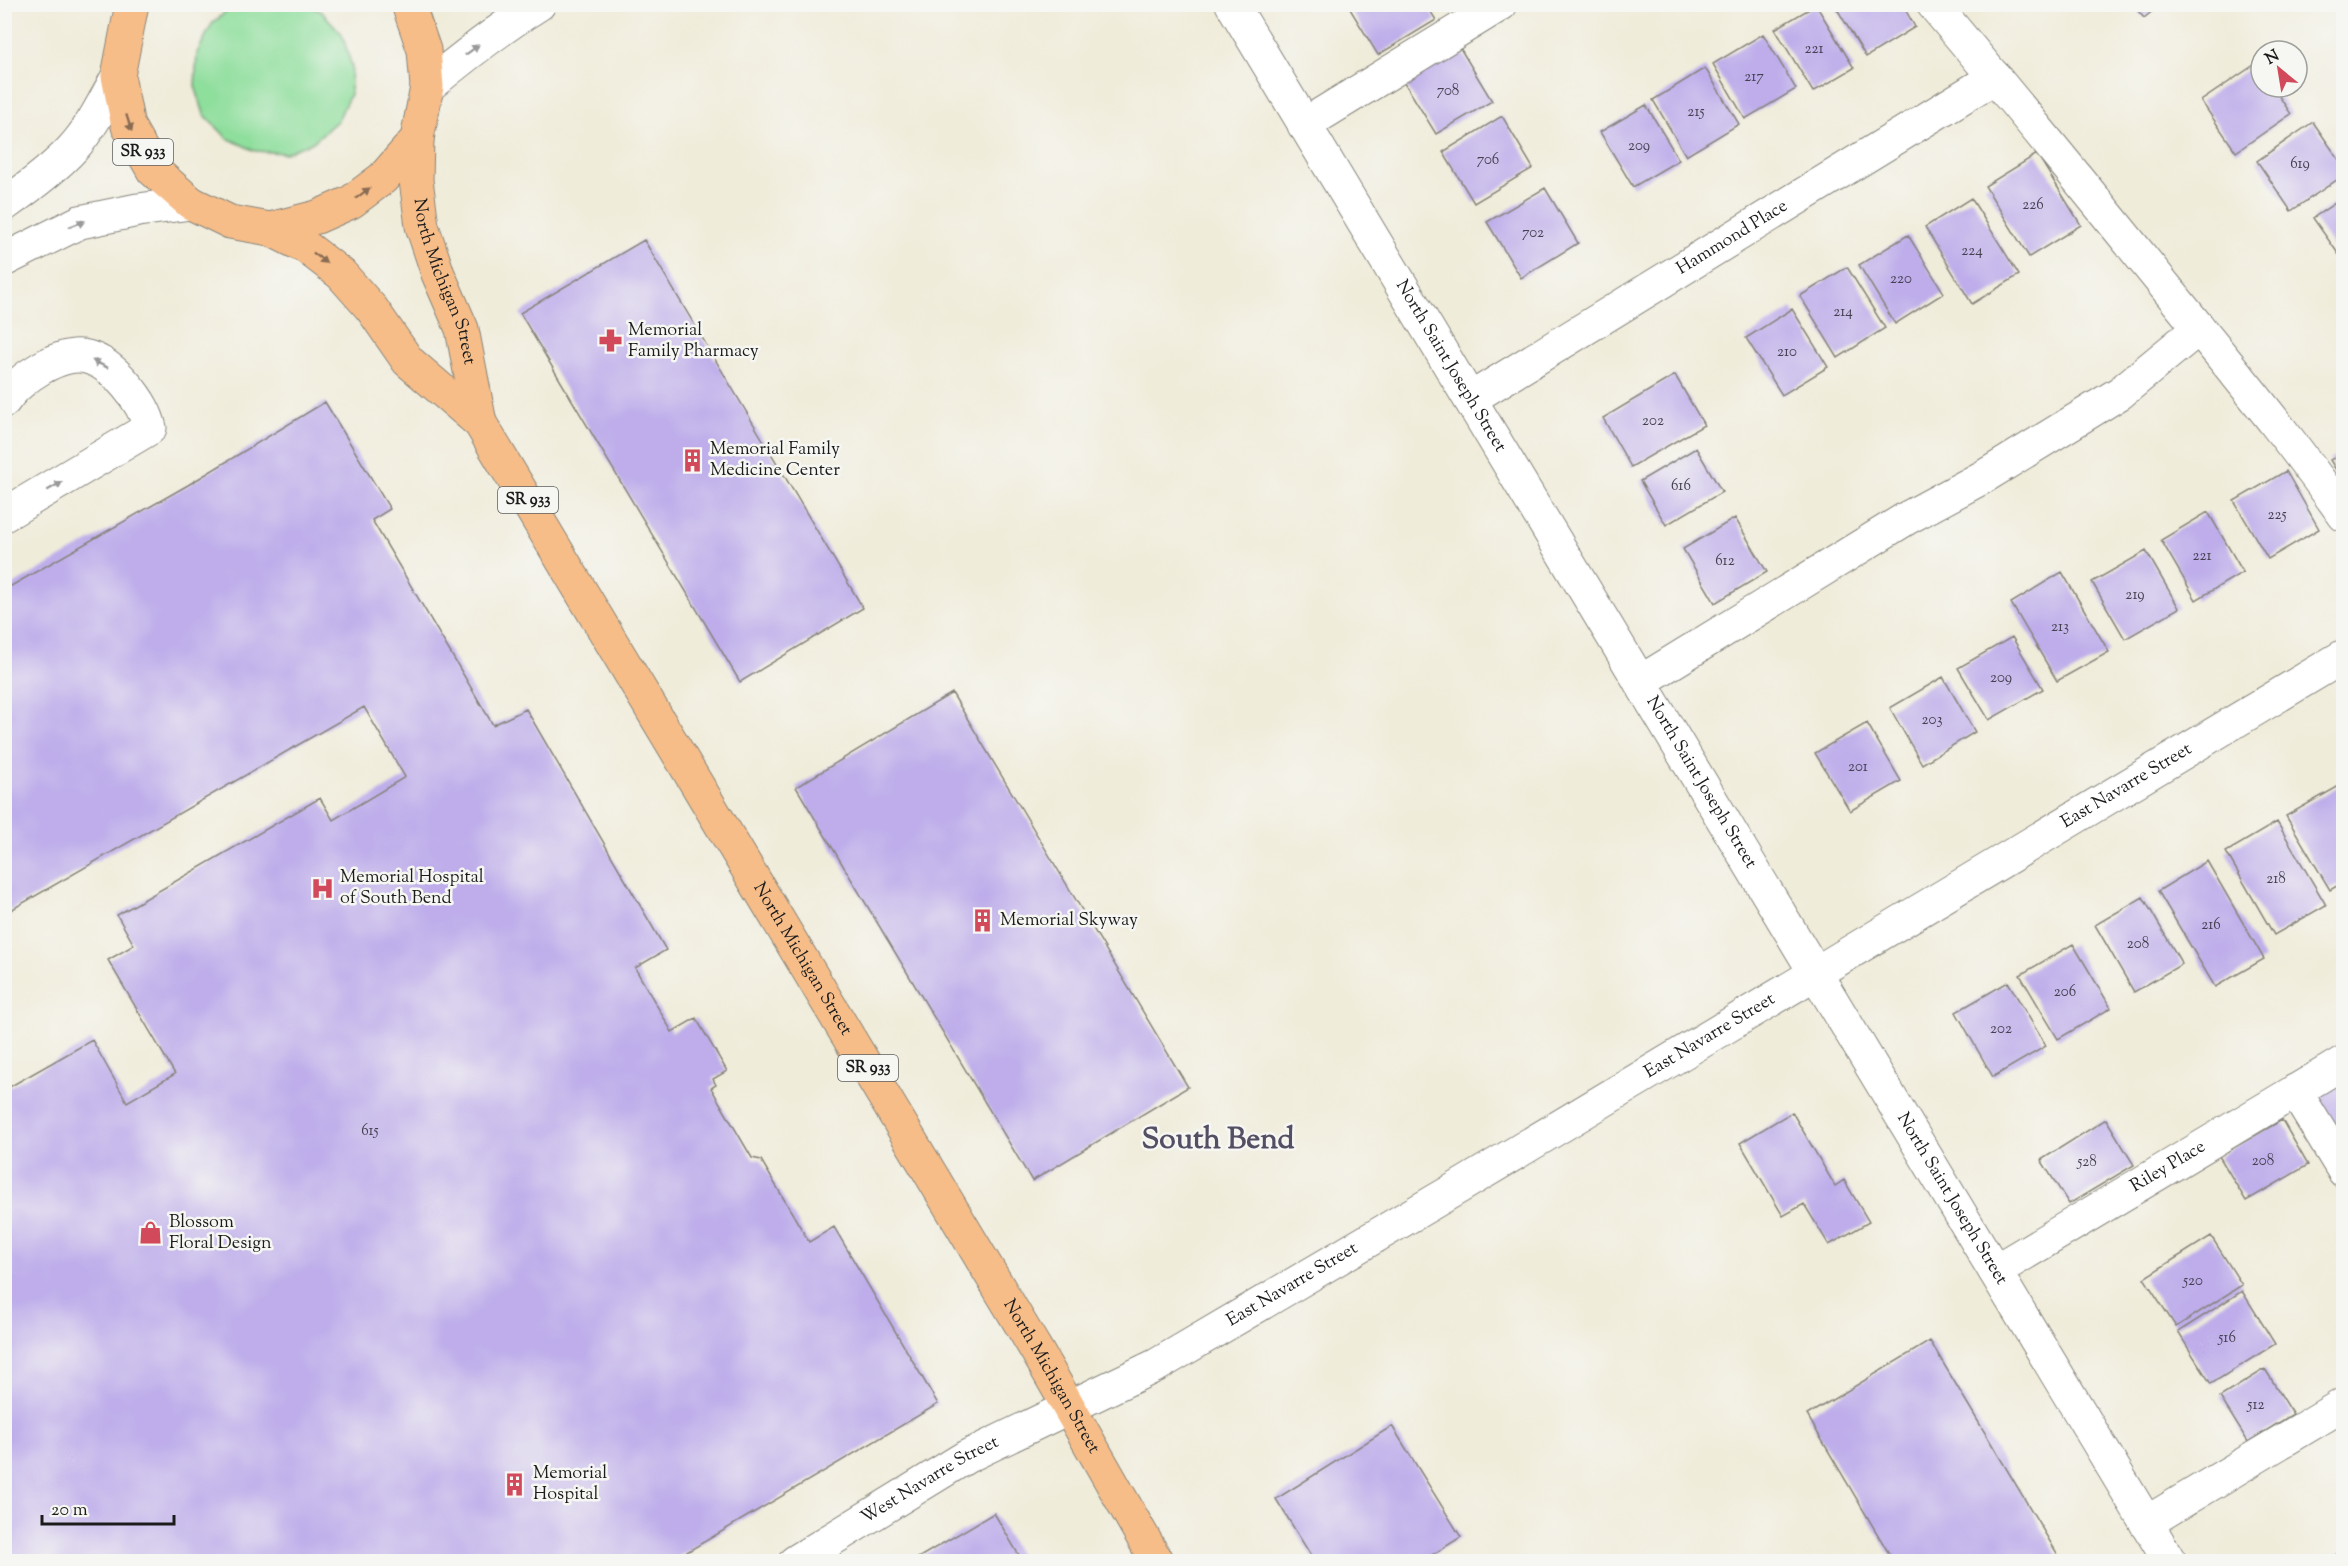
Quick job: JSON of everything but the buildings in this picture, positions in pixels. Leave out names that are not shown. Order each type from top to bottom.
[{"type":"main road","name":"SR 933","points":[[132,4],[118,76],[128,126],[153,170],[191,203],[230,222],[270,229]]},
{"type":"main road","name":"SR 933","points":[[408,4],[424,50],[427,87],[417,139]]},
{"type":"main road","points":[[270,229],[317,217],[351,202],[383,178],[417,139]]},
{"type":"main road","name":"North Michigan Street","points":[[417,139],[416,180],[422,225],[438,274],[462,329],[480,423]]},
{"type":"main road","name":"North Michigan Street","points":[[270,229],[306,247],[341,274],[372,309],[408,361],[480,423],[1070,1408],[1157,1562]]},
{"type":"street","points":[[427,87],[469,51],[539,4]]},
{"type":"street","name":"North Saint Joseph Street","points":[[1232,4],[2170,1562]]},
{"type":"street","points":[[1304,125],[1501,4]]},
{"type":"street","points":[[1933,4],[2199,328],[2314,472],[2343,515]]},
{"type":"street","points":[[4,205],[50,170],[74,147],[118,76]]},
{"type":"street","name":"Hammond Place","points":[[1470,399],[1995,77]]},
{"type":"street","points":[[4,260],[80,222],[138,210],[191,203]]},
{"type":"street","points":[[1640,682],[1907,518],[1985,476],[2120,393],[2199,328]]},
{"type":"street","points":[[4,401],[10,391],[32,374],[60,359],[86,357],[111,369],[143,409],[150,428],[4,515]]},
{"type":"street","name":"East Navarre Street","points":[[1070,1408],[1156,1365],[1459,1187],[2343,656]]},
{"type":"street","name":"Riley Place","points":[[1995,1271],[2343,1062]]},
{"type":"street","points":[[2295,1091],[2343,1171]]},
{"type":"street","points":[[2146,1523],[2343,1404]]},
{"type":"street","name":"West Navarre Street","points":[[795,1562],[966,1457],[1070,1408]]},
{"type":"green space","points":[[233,5],[308,5],[322,12],[342,34],[352,67],[350,94],[338,120],[313,142],[285,153],[255,151],[227,138],[204,114],[195,86],[197,53],[212,24]]},
{"type":"place","name":"Memorial Family Pharmacy","points":[[610,341]]},
{"type":"place","name":"Memorial Family Medicine Center","points":[[692,460]]},
{"type":"place","name":"Memorial Hospital of South Bend","points":[[322,888]]},
{"type":"place","name":"Memorial Skyway","points":[[982,921]]},
{"type":"place","name":"Blossom Floral Design","points":[[151,1233]]},
{"type":"place","name":"Memorial Hospital","points":[[515,1484]]},
{"type":"district","name":"South Bend","points":[[1218,1140]]}]
